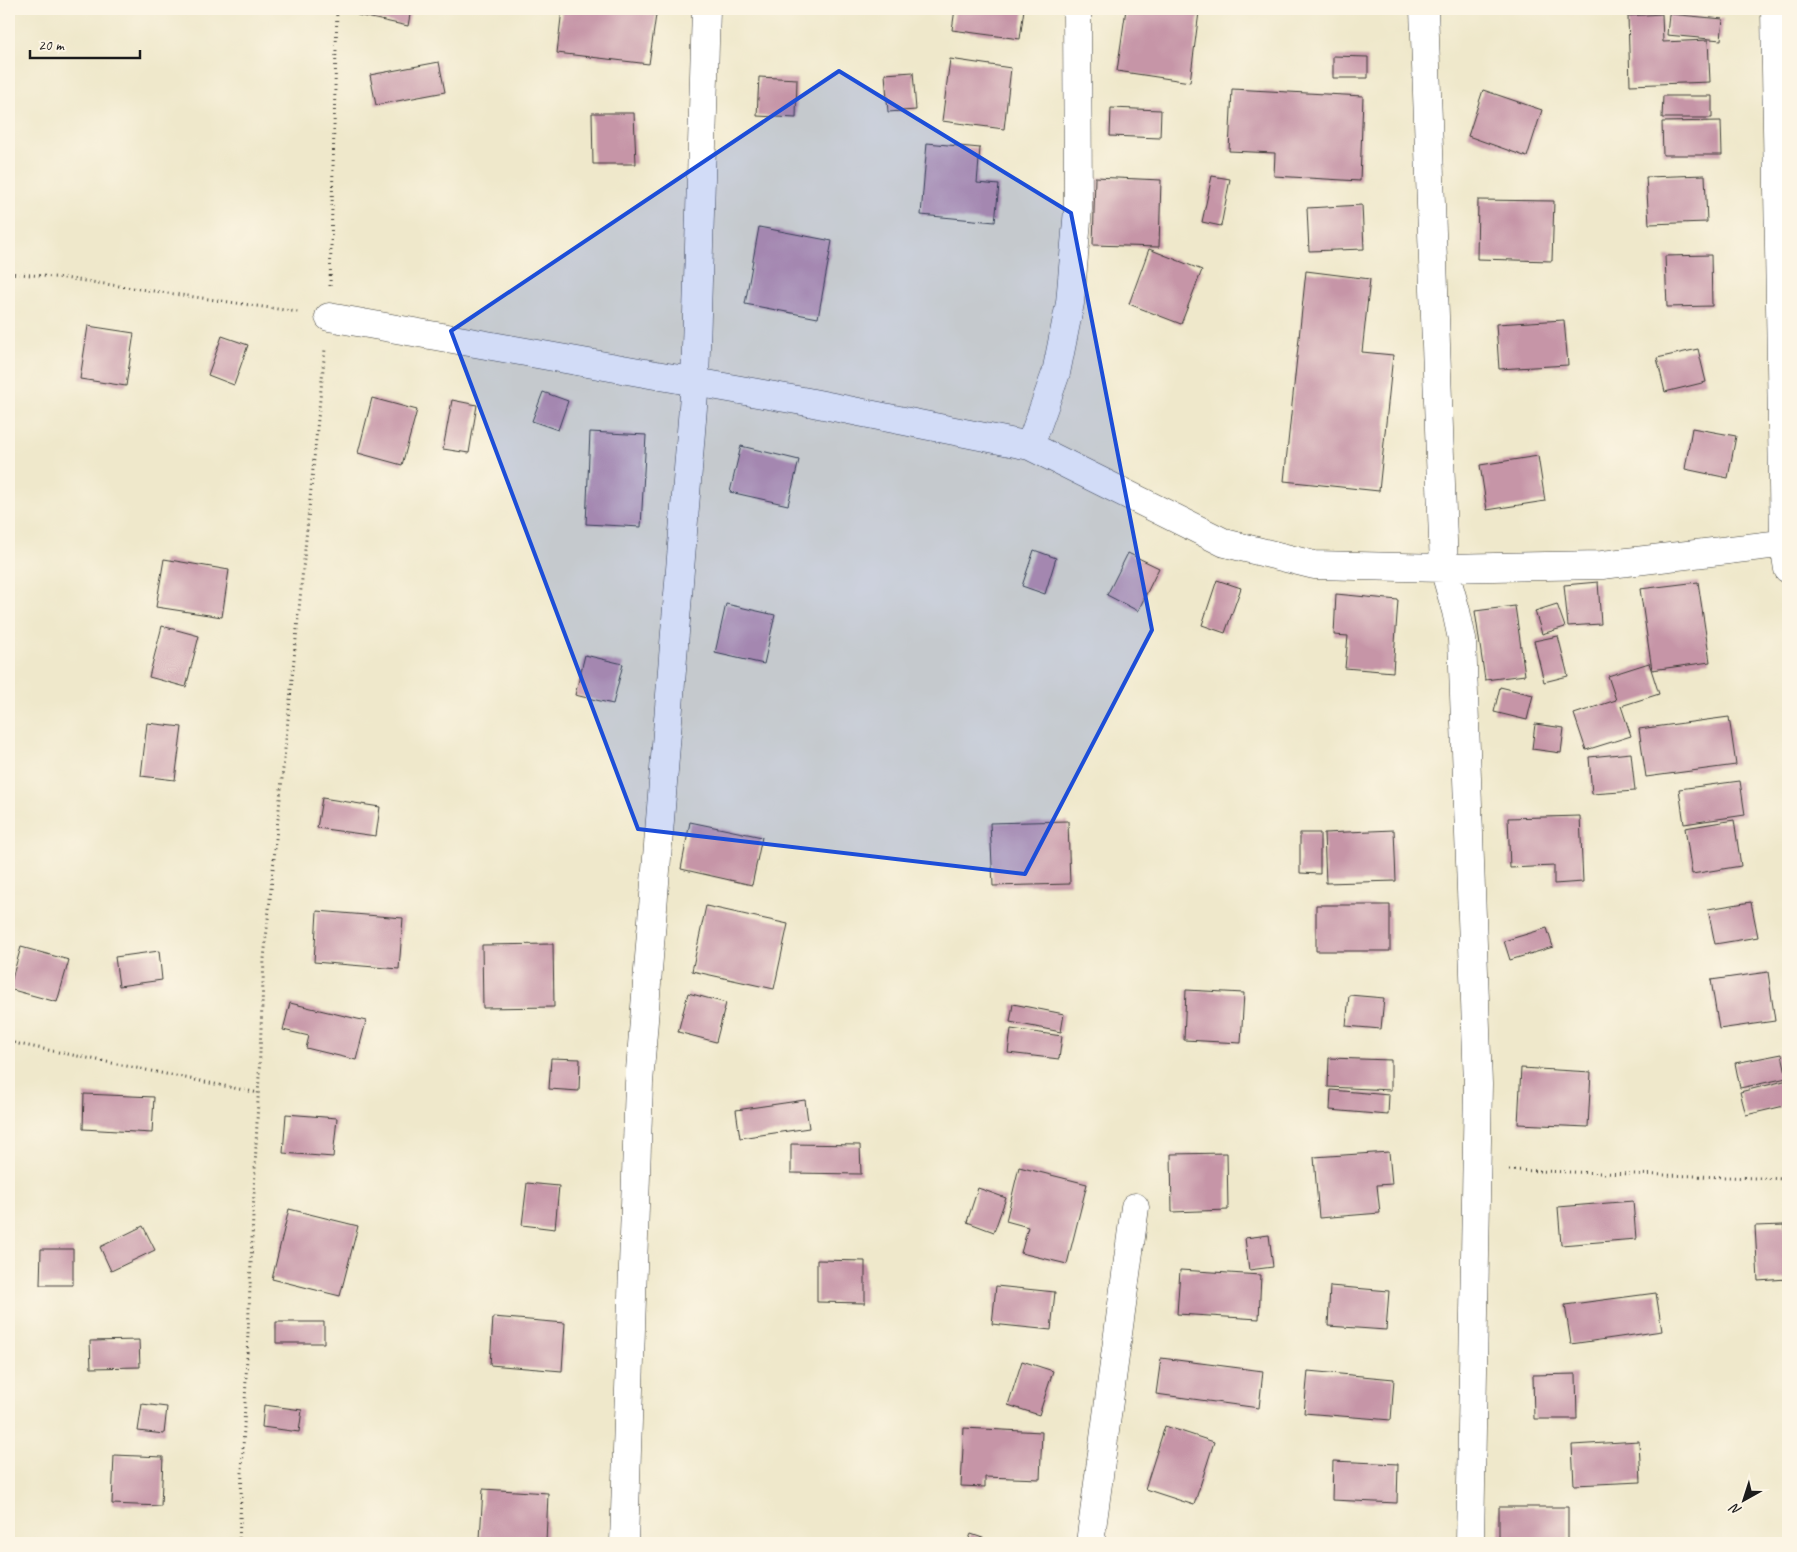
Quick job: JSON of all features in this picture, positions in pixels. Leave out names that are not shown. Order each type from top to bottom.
[{"type":"street","points":[[624,1543],[639,1083],[696,382],[706,9]]},
{"type":"street","points":[[1030,446],[1056,374],[1070,304],[1078,209],[1078,9]]},
{"type":"street","points":[[1424,9],[1444,568],[1462,639],[1478,1084],[1470,1543]]},
{"type":"street","points":[[329,317],[808,402],[1030,446],[1224,543],[1314,565],[1444,568],[1602,565],[1787,551],[1775,9]]},
{"type":"street","points":[[1090,1543],[1135,1207]]},
{"type":"path","points":[[239,1543],[264,959],[329,317],[337,9]]},
{"type":"path","points":[[9,273],[64,278],[329,317]]},
{"type":"path","points":[[9,1042],[259,1093]]},
{"type":"path","points":[[1477,1169],[1788,1179]]},
{"type":"highlighted area","points":[[839,71],[1071,213],[1152,630],[1025,874],[638,829],[451,331]]},
{"type":"building","points":[[358,9],[411,9],[408,26],[357,15]]},
{"type":"building","points":[[562,9],[610,9],[656,15],[649,64],[557,53]]},
{"type":"building","points":[[955,9],[1024,9],[1020,39],[952,30]]},
{"type":"building","points":[[1126,9],[1179,9],[1199,12],[1190,82],[1117,71]]},
{"type":"building","points":[[1662,14],[1663,42],[1708,40],[1710,82],[1630,85],[1628,16]]},
{"type":"building","points":[[1669,14],[1723,19],[1721,40],[1667,35]]},
{"type":"building","points":[[1333,56],[1368,57],[1368,78],[1333,78]]},
{"type":"building","points":[[950,59],[1011,68],[1004,129],[942,121]]},
{"type":"building","points":[[439,62],[445,92],[376,105],[370,75]]},
{"type":"building","points":[[913,72],[916,110],[888,112],[885,74]]},
{"type":"building","points":[[759,77],[797,79],[796,118],[757,116]]},
{"type":"building","points":[[1232,89],[1363,96],[1360,181],[1274,176],[1275,153],[1229,151]]},
{"type":"building","points":[[1483,90],[1542,110],[1527,157],[1468,136]]},
{"type":"building","points":[[1663,96],[1712,96],[1712,118],[1662,118]]},
{"type":"building","points":[[1111,108],[1161,110],[1160,138],[1110,136]]},
{"type":"building","points":[[592,113],[634,113],[636,164],[593,164]]},
{"type":"building","points":[[1721,121],[1722,155],[1663,155],[1662,122]]},
{"type":"building","points":[[927,143],[980,148],[977,183],[999,185],[995,222],[921,215]]},
{"type":"building","points":[[1705,175],[1707,222],[1649,224],[1646,177]]},
{"type":"building","points":[[1212,176],[1230,179],[1221,226],[1202,222]]},
{"type":"building","points":[[1095,177],[1161,180],[1159,247],[1093,245]]},
{"type":"building","points":[[1478,200],[1554,201],[1552,261],[1477,259]]},
{"type":"building","points":[[1362,205],[1364,249],[1309,251],[1307,208]]},
{"type":"building","points":[[759,227],[832,241],[818,318],[745,304]]},
{"type":"building","points":[[1149,249],[1202,270],[1181,324],[1129,304]]},
{"type":"building","points":[[1711,255],[1712,306],[1667,307],[1665,256]]},
{"type":"building","points":[[1306,271],[1370,279],[1362,352],[1393,355],[1379,491],[1284,481]]},
{"type":"building","points":[[1564,320],[1568,365],[1499,369],[1496,324]]},
{"type":"building","points":[[88,326],[134,333],[126,386],[80,379]]},
{"type":"building","points":[[222,336],[248,345],[234,385],[208,375]]},
{"type":"building","points":[[1698,349],[1706,382],[1665,392],[1657,358]]},
{"type":"building","points":[[543,392],[568,401],[558,430],[532,421]]},
{"type":"building","points":[[372,398],[417,410],[402,465],[358,453]]},
{"type":"building","points":[[452,400],[477,405],[469,453],[443,449]]},
{"type":"building","points":[[1692,428],[1736,436],[1728,478],[1685,469]]},
{"type":"building","points":[[590,432],[646,435],[641,527],[586,524]]},
{"type":"building","points":[[741,446],[799,460],[788,505],[730,492]]},
{"type":"building","points":[[1538,456],[1545,501],[1487,510],[1480,465]]},
{"type":"building","points":[[1034,550],[1056,558],[1045,594],[1022,586]]},
{"type":"building","points":[[1128,553],[1159,568],[1138,611],[1107,595]]},
{"type":"building","points":[[164,559],[229,570],[222,617],[156,607]]},
{"type":"building","points":[[1217,580],[1241,588],[1225,633],[1202,625]]},
{"type":"building","points":[[1598,582],[1601,624],[1568,626],[1564,585]]},
{"type":"building","points":[[1698,582],[1710,662],[1652,670],[1640,589]]},
{"type":"building","points":[[1336,594],[1398,600],[1393,672],[1345,668],[1348,636],[1334,635]]},
{"type":"building","points":[[726,604],[775,615],[764,664],[715,653]]},
{"type":"building","points":[[1557,604],[1565,627],[1542,634],[1535,611]]},
{"type":"building","points":[[1515,606],[1525,675],[1485,680],[1475,611]]},
{"type":"building","points":[[162,626],[199,636],[186,687],[149,677]]},
{"type":"building","points":[[1558,636],[1568,676],[1544,682],[1534,641]]},
{"type":"building","points":[[585,655],[623,664],[613,704],[575,695]]},
{"type":"building","points":[[1649,663],[1659,694],[1621,706],[1631,736],[1586,750],[1574,714],[1616,700],[1608,676]]},
{"type":"building","points":[[1500,687],[1533,695],[1527,720],[1494,712]]},
{"type":"building","points":[[1729,717],[1736,765],[1646,777],[1639,729]]},
{"type":"building","points":[[147,723],[182,727],[175,780],[141,776]]},
{"type":"building","points":[[1535,724],[1564,728],[1561,753],[1532,749]]},
{"type":"building","points":[[1631,753],[1635,791],[1592,794],[1589,757]]},
{"type":"building","points":[[1740,781],[1745,815],[1684,824],[1679,789]]},
{"type":"building","points":[[322,798],[380,807],[376,836],[317,828]]},
{"type":"building","points":[[1580,816],[1583,882],[1554,884],[1554,866],[1510,868],[1508,818]]},
{"type":"building","points":[[1734,820],[1741,866],[1692,874],[1685,828]]},
{"type":"building","points":[[1068,821],[1070,884],[993,886],[990,823]]},
{"type":"building","points":[[690,822],[762,837],[752,885],[681,869]]},
{"type":"building","points":[[1394,830],[1396,881],[1326,883],[1324,833]]},
{"type":"building","points":[[1300,833],[1320,833],[1320,874],[1300,873]]},
{"type":"building","points":[[1751,902],[1758,937],[1715,944],[1708,909]]},
{"type":"building","points":[[1316,905],[1390,905],[1390,951],[1316,951]]},
{"type":"building","points":[[706,906],[788,924],[774,989],[692,971]]},
{"type":"building","points":[[317,911],[403,918],[399,969],[314,962]]},
{"type":"building","points":[[1547,928],[1553,947],[1510,960],[1504,941]]},
{"type":"building","points":[[553,944],[554,1007],[483,1008],[482,945]]},
{"type":"building","points":[[21,947],[69,960],[57,1002],[9,989]]},
{"type":"building","points":[[159,951],[162,980],[119,986],[115,957]]},
{"type":"building","points":[[1768,972],[1775,1021],[1719,1029],[1711,980]]},
{"type":"building","points":[[1186,990],[1244,993],[1241,1043],[1184,1040]]},
{"type":"building","points":[[688,993],[726,1003],[716,1042],[678,1032]]},
{"type":"building","points":[[1349,995],[1384,998],[1381,1029],[1346,1026]]},
{"type":"building","points":[[290,1003],[366,1021],[356,1060],[306,1048],[309,1036],[283,1030]]},
{"type":"building","points":[[1013,1004],[1064,1014],[1061,1032],[1010,1022]]},
{"type":"building","points":[[1011,1029],[1062,1036],[1059,1059],[1008,1053]]},
{"type":"building","points":[[1782,1054],[1787,1078],[1740,1088],[1735,1063]]},
{"type":"building","points":[[551,1058],[580,1059],[579,1091],[549,1089]]},
{"type":"building","points":[[1329,1058],[1391,1060],[1391,1090],[1328,1087]]},
{"type":"building","points":[[1521,1068],[1591,1072],[1588,1127],[1518,1124]]},
{"type":"building","points":[[1788,1080],[1788,1105],[1746,1115],[1740,1092]]},
{"type":"building","points":[[1331,1090],[1389,1095],[1388,1115],[1330,1110]]},
{"type":"building","points":[[84,1094],[154,1097],[152,1133],[83,1129]]},
{"type":"building","points":[[805,1100],[809,1128],[740,1138],[736,1110]]},
{"type":"building","points":[[286,1114],[337,1118],[333,1157],[283,1153]]},
{"type":"building","points":[[791,1144],[860,1145],[861,1174],[791,1173]]},
{"type":"building","points":[[1389,1152],[1392,1184],[1377,1185],[1380,1213],[1319,1218],[1314,1157]]},
{"type":"building","points":[[1227,1153],[1228,1210],[1172,1212],[1171,1154]]},
{"type":"building","points":[[1019,1167],[1087,1184],[1067,1264],[1021,1253],[1028,1227],[1006,1221]]},
{"type":"building","points":[[527,1183],[559,1186],[555,1229],[522,1225]]},
{"type":"building","points":[[978,1188],[1006,1198],[994,1232],[967,1222]]},
{"type":"building","points":[[1633,1201],[1636,1239],[1561,1245],[1558,1207]]},
{"type":"building","points":[[289,1209],[358,1226],[340,1296],[272,1279]]},
{"type":"building","points":[[1784,1225],[1787,1279],[1758,1281],[1755,1226]]},
{"type":"building","points":[[143,1226],[155,1250],[111,1271],[100,1247]]},
{"type":"building","points":[[1269,1235],[1273,1267],[1249,1270],[1245,1238]]},
{"type":"building","points":[[41,1249],[73,1249],[73,1285],[40,1285]]},
{"type":"building","points":[[817,1260],[865,1261],[865,1303],[817,1302]]},
{"type":"building","points":[[1180,1270],[1261,1275],[1259,1319],[1177,1314]]},
{"type":"building","points":[[996,1286],[1055,1292],[1051,1330],[992,1324]]},
{"type":"building","points":[[1330,1286],[1389,1291],[1386,1330],[1328,1326]]},
{"type":"building","points":[[1656,1293],[1662,1331],[1571,1344],[1565,1305]]},
{"type":"building","points":[[493,1317],[565,1323],[562,1371],[490,1365]]},
{"type":"building","points":[[276,1322],[324,1322],[324,1343],[276,1343]]},
{"type":"building","points":[[139,1340],[140,1367],[91,1368],[90,1341]]},
{"type":"building","points":[[1161,1358],[1263,1371],[1259,1408],[1156,1394]]},
{"type":"building","points":[[1022,1361],[1053,1371],[1039,1415],[1008,1405]]},
{"type":"building","points":[[1308,1371],[1394,1379],[1391,1420],[1304,1413]]},
{"type":"building","points":[[1576,1374],[1577,1419],[1534,1419],[1533,1375]]},
{"type":"building","points":[[142,1404],[167,1407],[164,1434],[138,1431]]},
{"type":"building","points":[[264,1405],[302,1410],[299,1432],[262,1427]]},
{"type":"building","points":[[1165,1426],[1214,1442],[1194,1505],[1145,1489]]},
{"type":"building","points":[[964,1428],[1042,1432],[1040,1479],[985,1477],[985,1487],[961,1486]]},
{"type":"building","points":[[1639,1441],[1641,1482],[1574,1485],[1572,1445]]},
{"type":"building","points":[[114,1455],[163,1457],[161,1506],[112,1504]]},
{"type":"building","points":[[1333,1461],[1398,1464],[1397,1503],[1332,1500]]},
{"type":"building","points":[[483,1489],[548,1493],[546,1543],[480,1539]]},
{"type":"building","points":[[1499,1507],[1568,1507],[1568,1543],[1499,1543]]},
{"type":"building","points":[[971,1534],[997,1543],[967,1543]]}]
